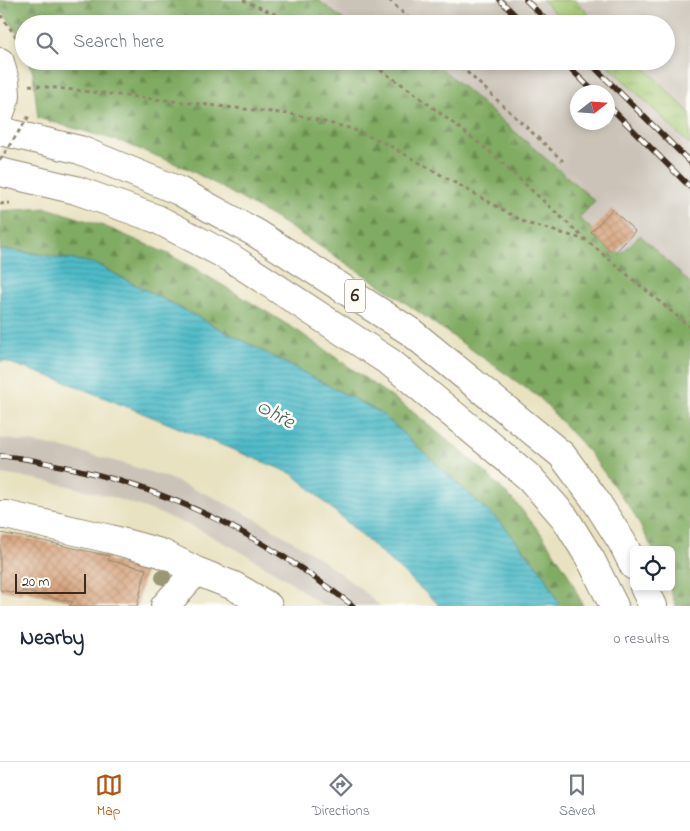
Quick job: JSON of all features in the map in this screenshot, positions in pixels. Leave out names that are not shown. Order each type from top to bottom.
[{"type":"main road","points":[[11,55],[5,81],[12,98]]},
{"type":"main road","name":"6","points":[[0,131],[80,150],[178,191],[256,232],[411,332],[562,455],[594,498],[630,558]]},
{"type":"main road","name":"6","points":[[0,172],[76,190],[157,219],[231,258],[391,362],[530,478],[564,518],[591,560],[614,606]]},
{"type":"main road","points":[[0,515],[110,539],[161,554],[196,571],[234,586],[268,606]]},
{"type":"main road","points":[[165,606],[196,571]]},
{"type":"main road","points":[[646,591],[653,606]]},
{"type":"path","points":[[243,0],[277,15]]},
{"type":"path","points":[[389,0],[405,15]]},
{"type":"path","points":[[0,15],[15,37]]},
{"type":"path","points":[[380,70],[410,90],[489,151],[586,240],[690,327]]},
{"type":"path","points":[[465,70],[563,161]]},
{"type":"path","points":[[12,98],[298,114],[344,127],[383,142],[526,223],[586,240]]},
{"type":"path","points":[[0,160],[29,116]]},
{"type":"path","points":[[0,204],[16,202]]},
{"type":"shaded area","points":[[318,0],[690,0],[690,283],[640,235],[621,254],[579,217],[595,201],[443,70],[675,70],[675,15],[337,15]]},
{"type":"shaded area","points":[[0,438],[77,451],[122,463],[166,477],[215,498],[263,523],[312,553],[361,589],[380,606],[323,606],[292,583],[245,554],[200,530],[154,511],[112,497],[69,486],[0,474]]},
{"type":"green space","points":[[0,0],[318,0],[337,15],[15,15],[15,30],[0,10]]},
{"type":"green space","points":[[542,0],[575,0],[590,15],[557,15]]},
{"type":"green space","points":[[32,70],[443,70],[595,201],[579,218],[621,254],[640,235],[690,283],[690,606],[676,606],[670,591],[675,591],[675,546],[651,546],[633,512],[589,452],[540,398],[383,287],[285,224],[216,184],[186,168],[122,142],[38,118]]},
{"type":"green space","points":[[613,70],[647,70],[690,113],[690,145]]},
{"type":"green space","points":[[47,208],[104,226],[168,254],[194,268],[298,331],[413,412],[482,469],[517,504],[543,536],[567,572],[583,606],[560,606],[545,576],[504,526],[381,413],[94,263],[11,250],[0,250],[0,211]]},
{"type":"water","name":"Ohře","points":[[0,250],[11,250],[94,263],[381,413],[504,526],[545,576],[560,606],[439,606],[293,474],[63,381],[4,361],[0,362]]},
{"type":"building","points":[[612,209],[635,231],[614,254],[591,232]]},
{"type":"building","points":[[0,533],[109,556],[108,560],[146,569],[137,606],[69,606],[73,602],[22,591],[21,594],[0,590]]},
{"type":"railway","points":[[500,0],[515,15]]},
{"type":"railway","points":[[526,0],[541,15]]},
{"type":"railway","points":[[572,70],[587,85]]},
{"type":"railway","points":[[597,70],[690,162]]},
{"type":"railway","points":[[615,112],[690,187]]},
{"type":"railway","points":[[0,456],[14,457],[91,473],[126,483],[194,509],[227,524],[289,560],[353,606]]}]
